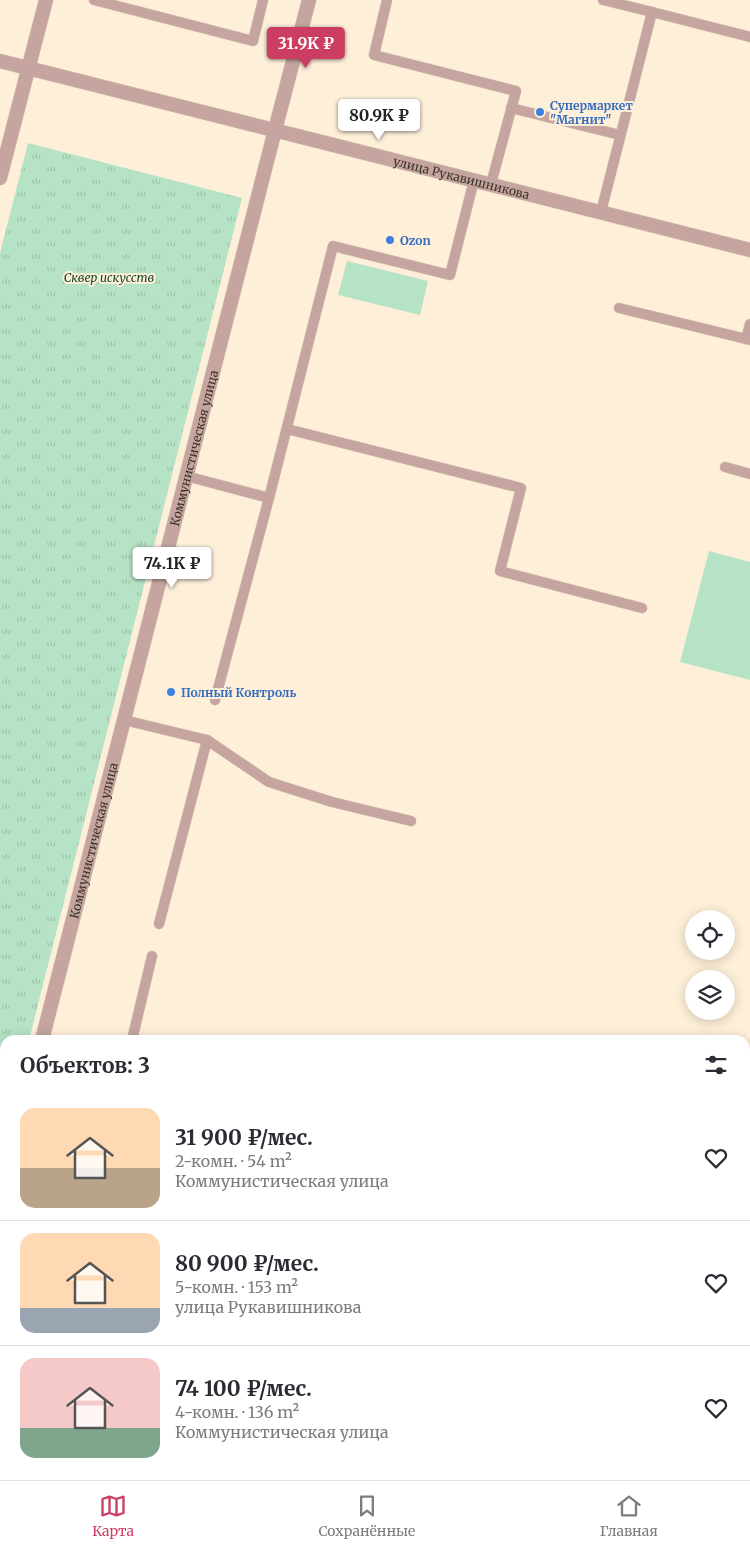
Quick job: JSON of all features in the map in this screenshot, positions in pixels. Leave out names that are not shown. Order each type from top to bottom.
[{"type":"street","points":[[0,178],[46,0]]},
{"type":"street","name":"Коммунистическая улица","points":[[43,1035],[309,0]]},
{"type":"street","name":"улица Рукавишникова","points":[[0,61],[750,250]]},
{"type":"lane","points":[[94,0],[252,40],[263,0]]},
{"type":"lane","points":[[387,0],[374,55],[516,91],[491,184]]},
{"type":"lane","points":[[603,0],[750,37]]},
{"type":"lane","points":[[600,212],[652,12]]},
{"type":"lane","points":[[511,108],[620,135]]},
{"type":"lane","points":[[214,700],[269,498],[333,246],[450,275],[474,180]]},
{"type":"lane","points":[[619,308],[748,340],[750,324]]},
{"type":"lane","points":[[287,429],[521,488],[500,572],[642,608]]},
{"type":"lane","points":[[725,467],[750,474]]},
{"type":"lane","points":[[186,476],[269,498]]},
{"type":"lane","points":[[124,720],[207,740],[269,782],[332,802],[411,821]]},
{"type":"lane","points":[[160,924],[207,740]]},
{"type":"lane","points":[[133,1035],[152,956]]},
{"type":"green space","name":"Сквер искусств","points":[[28,143],[242,198],[30,1035],[0,1035],[0,253]]},
{"type":"green space","points":[[347,261],[428,281],[420,315],[338,295]]},
{"type":"green space","points":[[709,551],[750,562],[750,680],[680,662]]},
{"type":"place","name":"Супермаркет \"Магнит\"","points":[[540,112]]},
{"type":"place","name":"Ozon","points":[[390,240]]},
{"type":"place","name":"Полный Контроль","points":[[171,692]]}]
